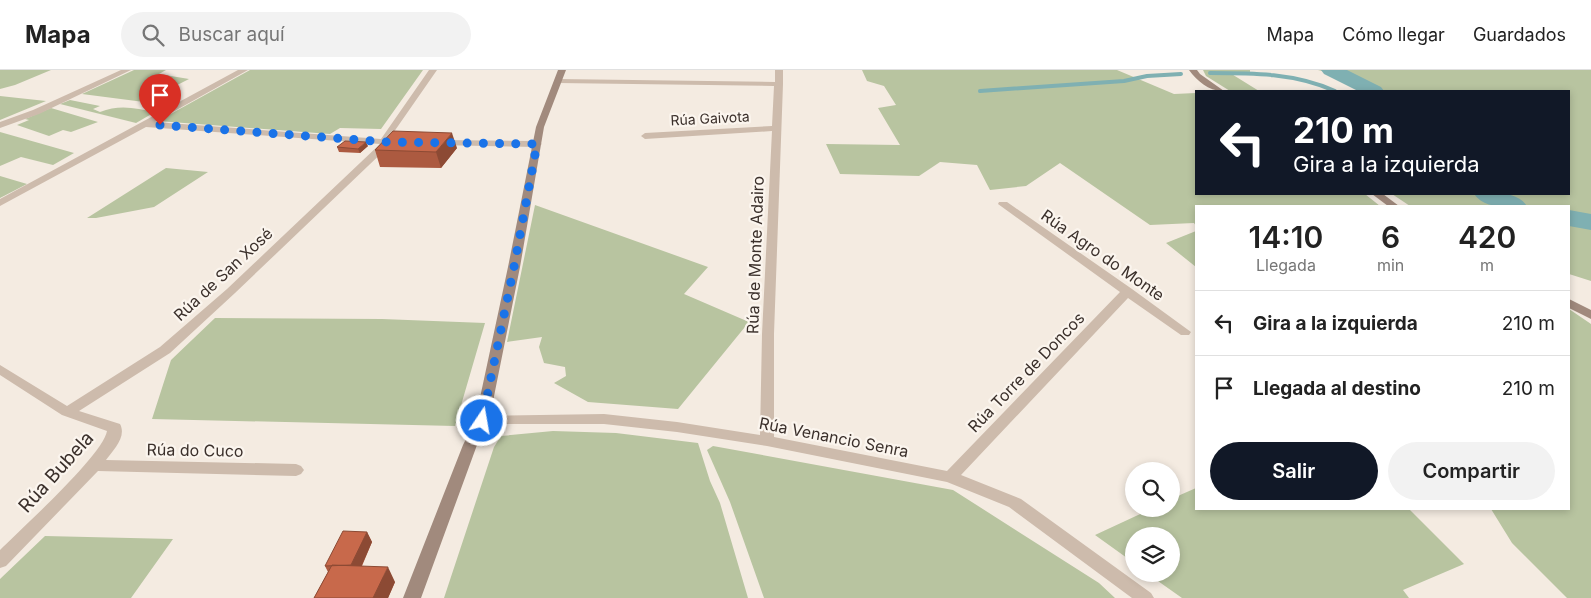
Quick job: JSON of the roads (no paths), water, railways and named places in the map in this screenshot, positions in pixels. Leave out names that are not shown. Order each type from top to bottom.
[{"type":"main road","points":[[1193,70],[1197,76],[1218,90]]},
{"type":"main road","points":[[412,598],[470,445],[482,421],[514,267],[540,127],[560,75]]},
{"type":"main road","points":[[1378,195],[1393,205]]},
{"type":"main road","points":[[1570,304],[1591,315]]},
{"type":"street","points":[[0,125],[36,112],[128,70]]},
{"type":"street","points":[[0,203],[244,70]]},
{"type":"street","name":"Rúa de San Xosé","points":[[67,412],[165,350],[231,290],[385,142],[433,70]]},
{"type":"street","name":"Rúa de Monte Adairo","points":[[767,441],[768,334],[779,70]]},
{"type":"street","points":[[560,75],[779,84]]},
{"type":"street","points":[[145,124],[400,142]]},
{"type":"street","name":"Rúa Gaivota","points":[[645,136],[778,128]]},
{"type":"street","points":[[429,142],[537,144]]},
{"type":"street","name":"Rúa Agro do Monte","points":[[1002,204],[1185,332]]},
{"type":"street","name":"Rúa Torre de Doncos","points":[[950,478],[1128,291]]},
{"type":"street","points":[[0,369],[67,412]]},
{"type":"street","name":"Rúa Bubela","points":[[0,561],[94,465],[112,440],[115,428],[67,412]]},
{"type":"street","name":"Rúa Venancio Senra","points":[[482,421],[604,419],[677,427],[767,441],[950,478],[1015,503],[1145,598]]},
{"type":"street","name":"Rúa do Cuco","points":[[94,465],[296,470]]},
{"type":"waterway","points":[[1331,70],[1372,90]]},
{"type":"waterway","points":[[1210,73],[1289,77],[1332,90]]},
{"type":"waterway","points":[[980,91],[1124,81],[1147,76],[1181,74]]},
{"type":"waterway","points":[[1489,195],[1512,205]]},
{"type":"waterway","points":[[1570,218],[1591,222]]}]
